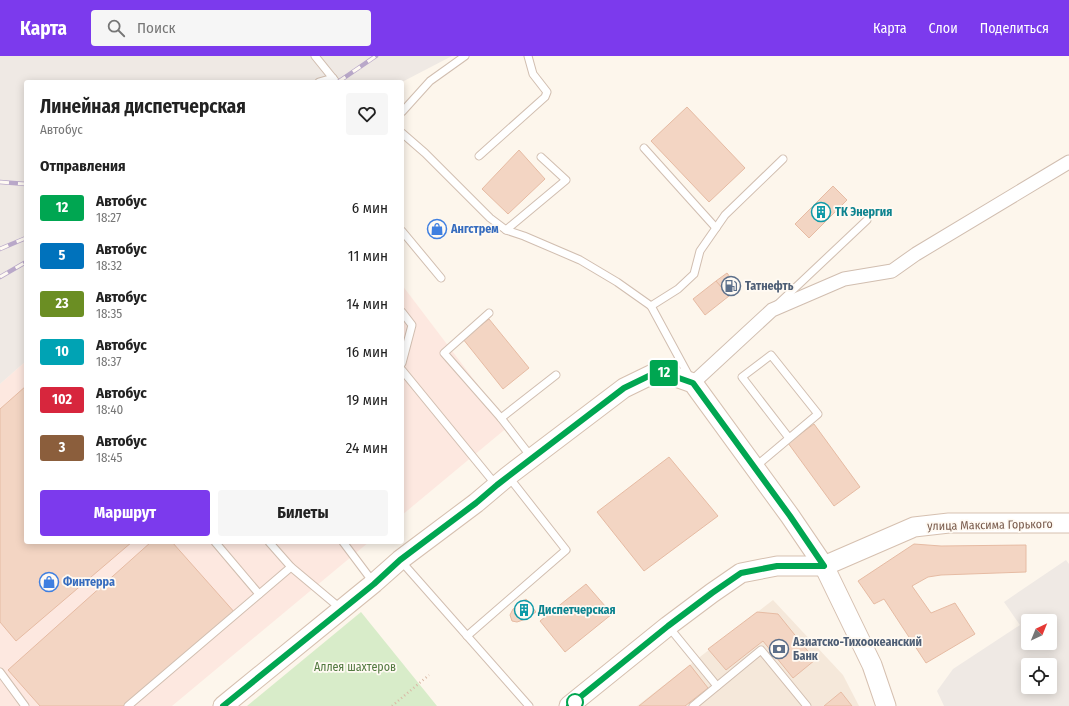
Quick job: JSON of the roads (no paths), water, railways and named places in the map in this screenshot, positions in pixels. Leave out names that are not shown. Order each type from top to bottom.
[{"type":"street","points":[[693,383],[772,310],[844,279],[892,271],[916,254],[1069,162]]},
{"type":"street","points":[[223,706],[374,584],[400,560],[476,503],[502,480],[624,388],[659,371],[693,383],[755,467],[824,566],[872,665],[886,706]]},
{"type":"street","name":"улица Максима Горького","points":[[824,566],[914,527],[948,523],[1069,523]]},
{"type":"street","points":[[569,706],[668,626],[741,573],[777,566],[824,566]]},
{"type":"lane","points":[[315,56],[335,80]]},
{"type":"lane","points":[[404,110],[430,81],[465,56]]},
{"type":"lane","points":[[479,156],[545,96],[547,92],[533,74],[528,56]]},
{"type":"lane","points":[[404,135],[490,218],[506,230],[524,236],[580,260],[617,282],[651,306],[693,383]]},
{"type":"lane","points":[[644,148],[716,228]]},
{"type":"lane","points":[[506,230],[566,180],[541,158]]},
{"type":"lane","points":[[651,306],[678,289],[694,274],[700,252],[725,215],[783,159]]},
{"type":"lane","points":[[772,310],[867,220]]},
{"type":"lane","points":[[404,233],[441,278]]},
{"type":"lane","points":[[489,313],[444,353],[501,418],[532,458]]},
{"type":"lane","points":[[404,314],[412,324],[404,355]]},
{"type":"lane","points":[[755,467],[818,414],[771,355],[742,377],[789,438]]},
{"type":"lane","points":[[404,372],[566,550],[467,636]]},
{"type":"lane","points":[[501,418],[556,375]]},
{"type":"lane","points":[[217,544],[259,594]]},
{"type":"lane","points":[[271,544],[291,567],[342,610]]},
{"type":"lane","points":[[344,544],[374,584]]},
{"type":"lane","points":[[400,560],[529,706]]},
{"type":"lane","points":[[128,706],[291,567]]},
{"type":"lane","points":[[668,626],[717,686]]},
{"type":"lane","points":[[693,706],[761,650],[807,706]]},
{"type":"lane","points":[[0,672],[25,706]]},
{"type":"railway","points":[[341,80],[376,56]]},
{"type":"railway","points":[[0,182],[24,184]]},
{"type":"railway","points":[[0,249],[24,239]]},
{"type":"railway","points":[[0,277],[24,263]]},
{"type":"place","name":"ТК Энергия","points":[[821,212]]},
{"type":"place","name":"Ангстрем","points":[[437,229]]},
{"type":"place","name":"Татнефть","points":[[731,286]]},
{"type":"place","name":"Финтерра","points":[[49,582]]},
{"type":"place","name":"Диспетчерская","points":[[524,610]]},
{"type":"place","name":"Азиатско-Тихоокеанский Банк","points":[[779,649]]},
{"type":"park label","name":"Аллея шахтеров","points":[[355,667]]}]
